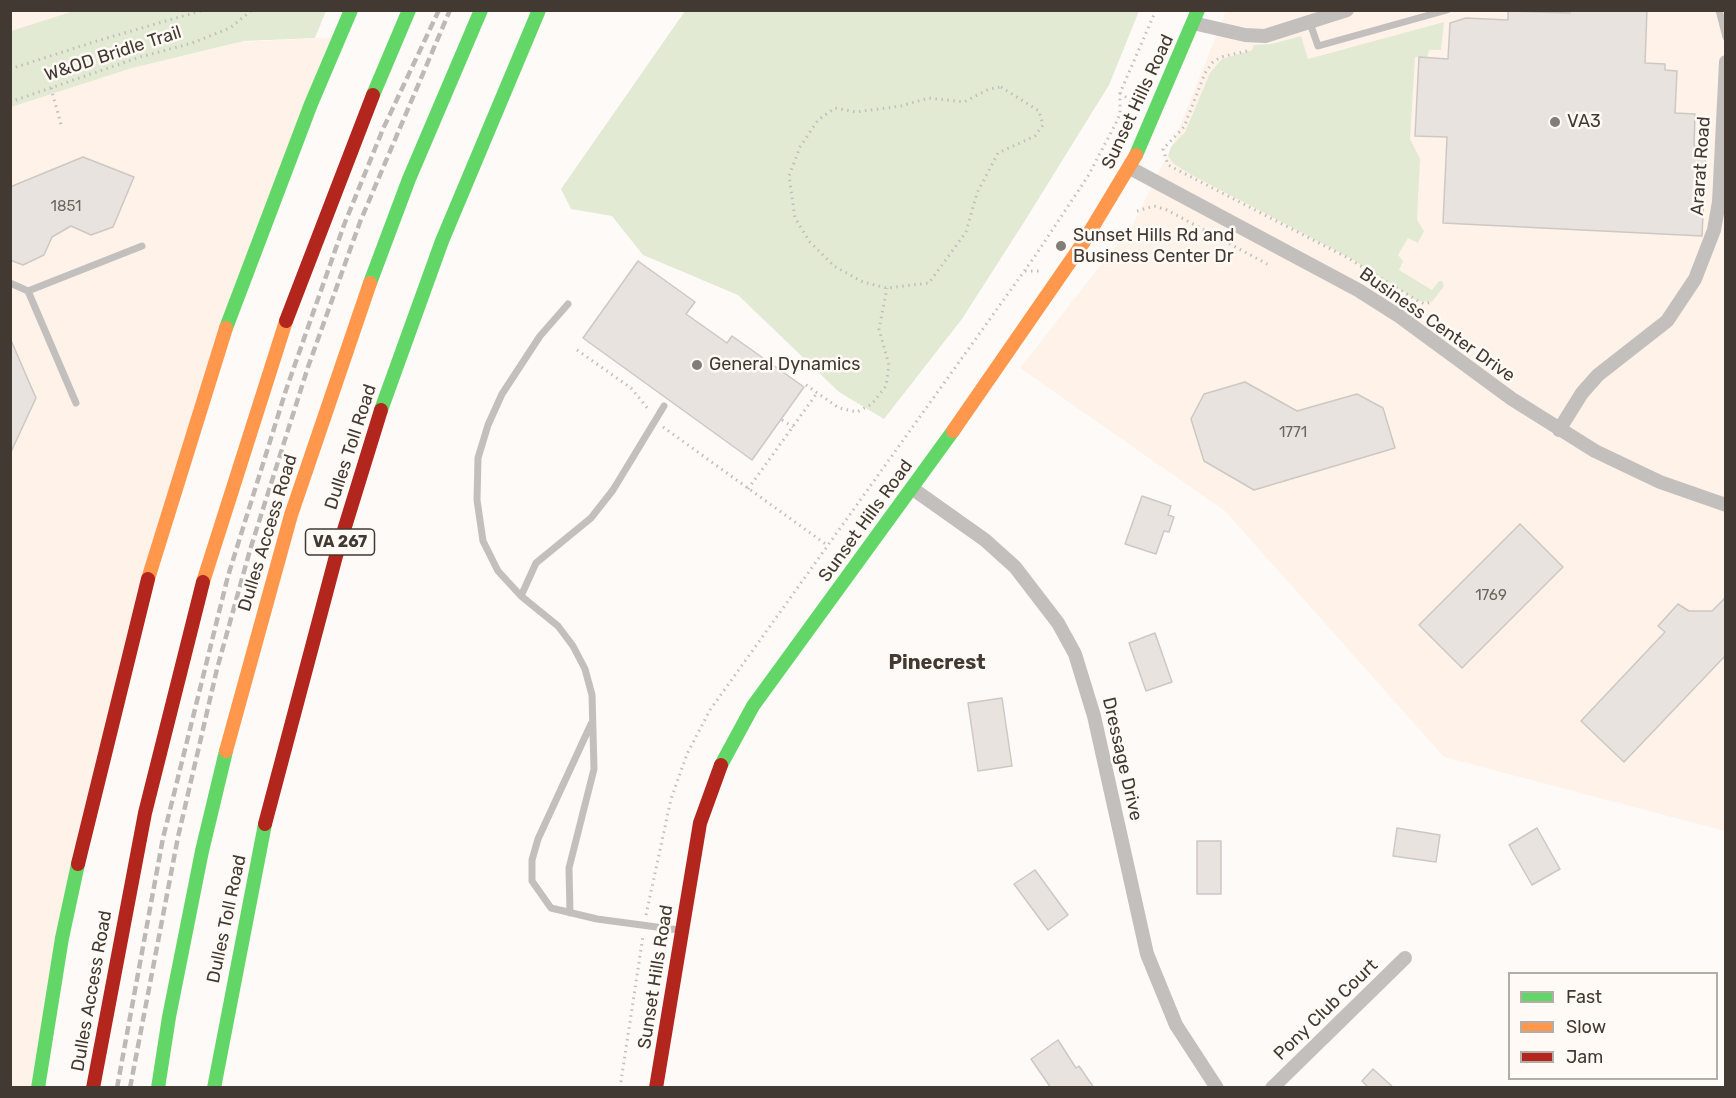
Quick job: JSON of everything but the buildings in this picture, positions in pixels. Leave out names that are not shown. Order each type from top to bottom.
[{"type":"main road","points":[[38,1088],[62,938],[81,849],[128,652],[159,538],[223,336],[277,190],[351,10]]},
{"type":"main road","name":"Dulles Access Road","points":[[93,1088],[145,813],[210,556],[287,316],[355,138],[409,10]]},
{"type":"main road","name":"Dulles Access Road","points":[[158,1088],[169,1017],[202,851],[230,734],[282,545],[326,405],[362,303],[409,179],[482,10]]},
{"type":"main road","name":"Dulles Toll Road","points":[[214,1088],[232,983],[270,805],[336,556],[377,421],[433,263],[489,123],[537,14]]},
{"type":"main road","name":"Sunset Hills Road","points":[[656,1088],[700,823],[725,756],[767,687],[913,489],[1066,268],[1130,168],[1196,17]]},
{"type":"street","points":[[1196,17],[1255,35],[1279,33],[1347,10]]},
{"type":"street","name":"Ararat Road","points":[[1559,430],[1582,393],[1598,375],[1667,321],[1686,295],[1698,272],[1714,230],[1719,202],[1725,62]]},
{"type":"street","name":"Business Center Drive","points":[[1130,168],[1358,290],[1559,430],[1639,473],[1725,505]]},
{"type":"street","name":"Dressage Drive","points":[[913,489],[985,540],[1015,567],[1046,605],[1075,654],[1094,716],[1150,963],[1176,1025],[1217,1088]]},
{"type":"street","name":"Pony Club Court","points":[[1272,1088],[1405,958]]},
{"type":"lane","points":[[1310,23],[1318,46],[1447,10]]},
{"type":"lane","points":[[1719,10],[1725,37]]},
{"type":"lane","points":[[28,291],[142,246]]},
{"type":"lane","points":[[10,283],[28,291],[76,403]]},
{"type":"lane","points":[[568,304],[540,336],[502,394],[488,425],[478,458],[477,500],[483,541],[498,572],[521,596],[558,626],[573,646],[585,669],[592,694],[594,769],[569,868],[570,913]]},
{"type":"lane","points":[[521,596],[536,563],[591,518],[613,490],[664,406]]},
{"type":"lane","points":[[592,721],[538,838],[532,860],[532,881],[540,896],[551,908],[681,930]]},
{"type":"path","points":[[10,69],[186,12],[204,10]]},
{"type":"path","name":"W&OD Bridle Trail","points":[[10,102],[211,36],[230,28],[252,10]]},
{"type":"path","points":[[1255,35],[1252,47],[1246,52],[1221,57],[1213,62],[1205,73],[1184,128],[1163,149],[1168,165],[1348,258],[1418,301],[1425,304],[1431,302]]},
{"type":"path","points":[[1001,87],[1039,111],[1043,125],[1035,136],[998,153],[976,193],[966,232],[929,283],[887,288],[863,282],[834,266],[810,242],[795,218],[789,176],[800,147],[818,120],[835,108],[856,112],[901,106],[929,98],[964,102],[989,89],[1001,87]]},
{"type":"path","points":[[51,88],[62,128]]},
{"type":"path","points":[[1120,93],[1138,104],[1134,112]]},
{"type":"path","points":[[1128,138],[1122,136],[1130,120]]},
{"type":"path","points":[[1137,211],[1154,206],[1167,210],[1269,265]]},
{"type":"path","points":[[806,385],[839,408],[857,412],[872,404],[886,386],[889,365],[879,329],[887,288]]},
{"type":"path","points":[[577,350],[631,388],[665,430],[827,544]]},
{"type":"path","points":[[748,489],[817,393]]},
{"type":"path","points":[[782,420],[793,427]]},
{"type":"shaded area","points":[[11,11],[82,11],[11,31]]},
{"type":"shaded area","points":[[1226,11],[1725,11],[1725,831],[1444,757],[1225,511],[1020,368],[1133,224],[1172,146]]},
{"type":"shaded area","points":[[341,37],[262,232],[131,639],[38,1087],[11,1088],[11,106],[135,67],[241,42]]},
{"type":"green space","points":[[77,10],[326,11],[315,38],[244,41],[132,68],[11,107],[11,31]]},
{"type":"green space","points":[[685,11],[1139,11],[1109,85],[1026,219],[962,319],[884,419],[839,392],[738,295],[643,255],[612,216],[571,209],[561,189]]},
{"type":"green space","points":[[1444,22],[1441,50],[1429,50],[1427,57],[1415,57],[1410,139],[1420,159],[1417,220],[1424,231],[1418,243],[1408,238],[1398,255],[1403,261],[1399,270],[1432,290],[1439,281],[1442,281],[1444,286],[1432,302],[1418,301],[1350,258],[1190,174],[1174,164],[1168,156],[1171,147],[1185,132],[1210,73],[1222,59],[1252,50],[1254,45],[1272,44],[1301,36],[1308,59]]},
{"type":"railway","points":[[117,1088],[163,838],[228,576],[286,390],[344,225],[383,129],[439,10]]},
{"type":"railway","points":[[130,1088],[178,837],[217,669],[250,550],[308,367],[360,222],[450,10]]},
{"type":"traffic: fast","points":[[226,328],[311,104],[351,10]]},
{"type":"traffic: fast","points":[[373,95],[409,10]]},
{"type":"traffic: fast","points":[[370,283],[409,179],[481,10]]},
{"type":"traffic: fast","points":[[381,410],[442,241],[539,10]]},
{"type":"traffic: fast","points":[[1136,155],[1198,10]]},
{"type":"traffic: fast","points":[[721,765],[753,706],[953,431]]},
{"type":"traffic: fast","points":[[158,1088],[169,1017],[202,851],[226,751]]},
{"type":"traffic: fast","points":[[214,1088],[265,824]]},
{"type":"traffic: fast","points":[[38,1088],[62,938],[78,864]]},
{"type":"traffic: slow","points":[[953,431],[1083,243],[1136,155]]},
{"type":"traffic: slow","points":[[226,751],[291,515],[370,283]]},
{"type":"traffic: slow","points":[[203,582],[286,321]]},
{"type":"traffic: slow","points":[[148,579],[226,328]]},
{"type":"traffic: jam","points":[[286,321],[373,95]]},
{"type":"traffic: jam","points":[[265,824],[336,556],[381,410]]},
{"type":"traffic: jam","points":[[78,864],[148,579]]},
{"type":"traffic: jam","points":[[93,1088],[145,813],[203,582]]},
{"type":"traffic: jam","points":[[656,1088],[700,823],[721,765]]},
{"type":"place","name":"VA3","points":[[1555,122]]},
{"type":"place","name":"Sunset Hills Rd and Business Center Dr","points":[[1061,246]]},
{"type":"place","name":"General Dynamics","points":[[697,365]]},
{"type":"district","name":"Pinecrest","points":[[937,663]]}]
